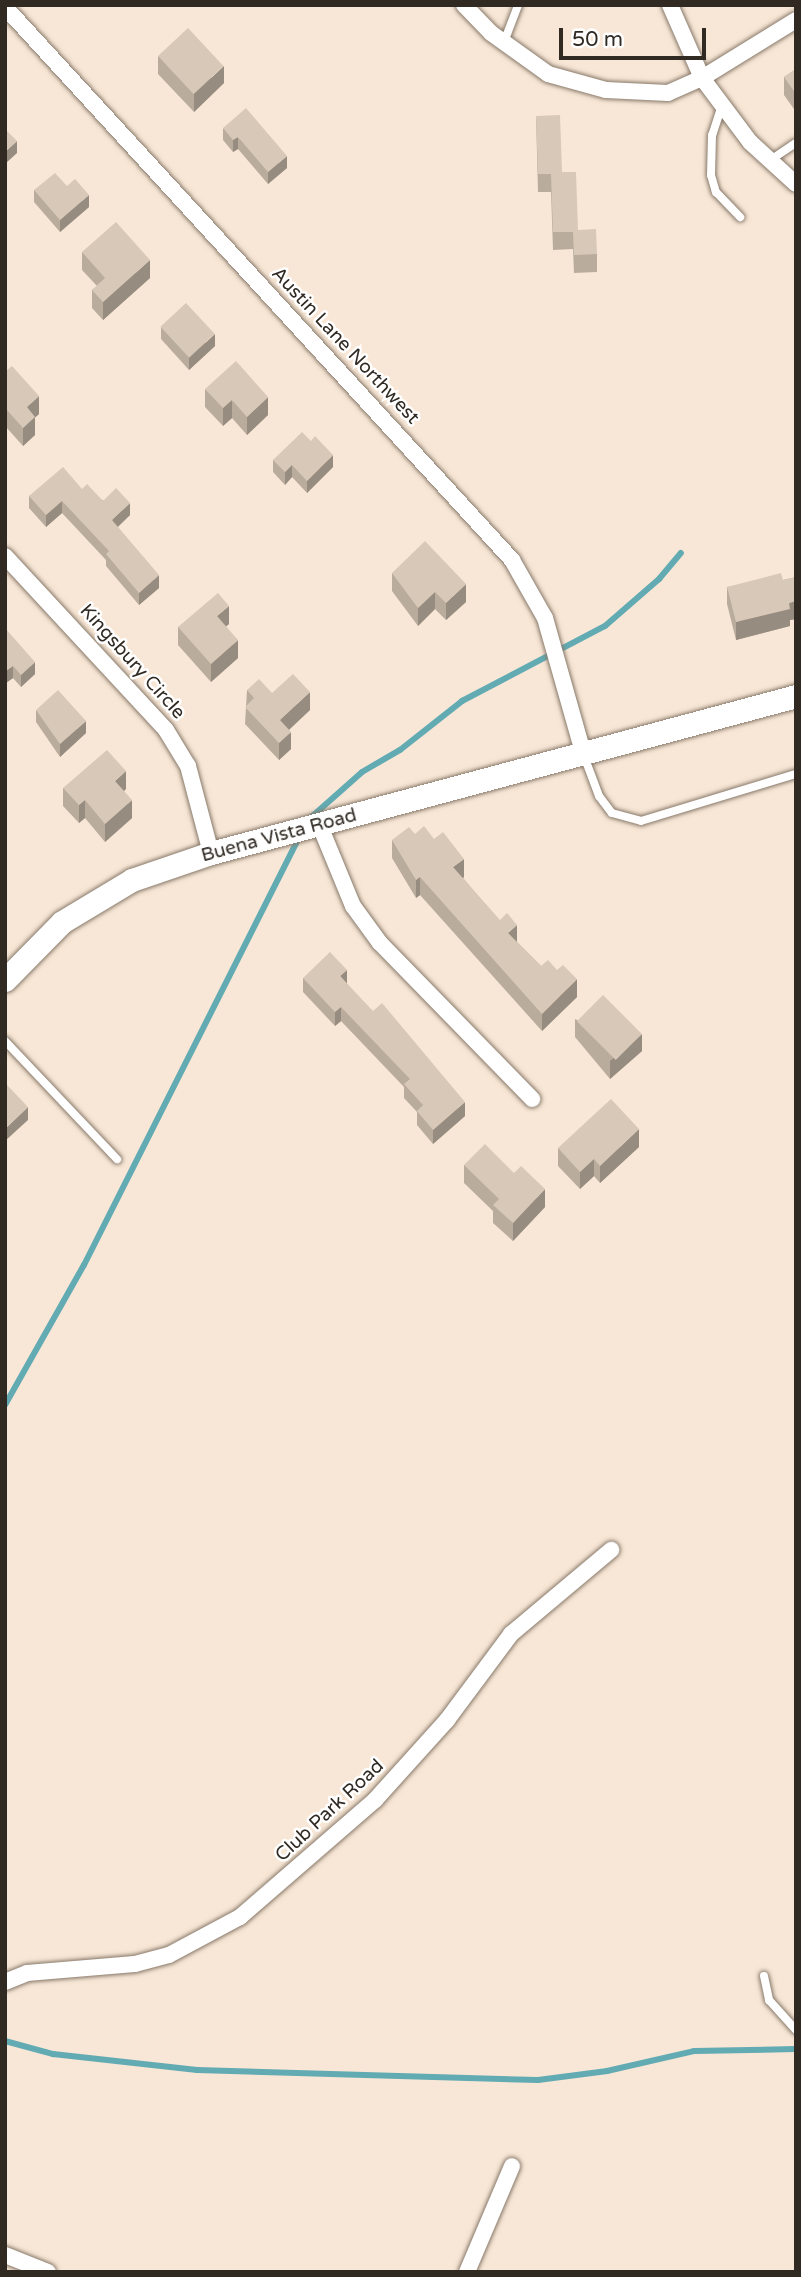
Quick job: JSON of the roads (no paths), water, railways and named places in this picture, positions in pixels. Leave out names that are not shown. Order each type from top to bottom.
[{"type":"street","points":[[464,5],[504,41],[548,74],[606,90],[668,93],[702,79],[796,20]]},
{"type":"street","points":[[670,5],[702,79],[769,161],[796,184]]},
{"type":"street","name":"Austin Lane Northwest","points":[[5,7],[512,560],[545,618],[584,756]]},
{"type":"street","name":"Kingsbury Circle","points":[[5,556],[166,730],[188,765],[211,853]]},
{"type":"street","name":"Buena Vista Road","points":[[5,980],[62,922],[95,899],[132,880],[211,853],[584,756],[796,696]]},
{"type":"street","points":[[320,825],[352,906],[380,943],[531,1099]]},
{"type":"street","name":"Club Park Road","points":[[5,1982],[27,1973],[135,1964],[169,1955],[240,1917],[375,1800],[447,1720],[510,1634],[611,1550]]},
{"type":"street","points":[[467,2272],[512,2166]]},
{"type":"street","points":[[5,2255],[48,2272]]},
{"type":"lane","points":[[504,41],[518,5]]},
{"type":"lane","points":[[722,104],[712,135],[711,175],[716,192],[740,217]]},
{"type":"lane","points":[[769,161],[796,143]]},
{"type":"lane","points":[[584,756],[599,796],[612,813],[641,821],[796,774]]},
{"type":"lane","points":[[5,1041],[117,1159]]},
{"type":"lane","points":[[764,1976],[769,2000],[783,2021],[796,2030]]},
{"type":"waterway","points":[[308,820],[362,772],[400,750],[462,701],[605,626],[659,579],[681,553]]},
{"type":"waterway","points":[[5,1405],[84,1265],[300,836]]},
{"type":"waterway","points":[[5,2041],[53,2054],[197,2070],[538,2080],[607,2071],[694,2051],[796,2049]]}]
